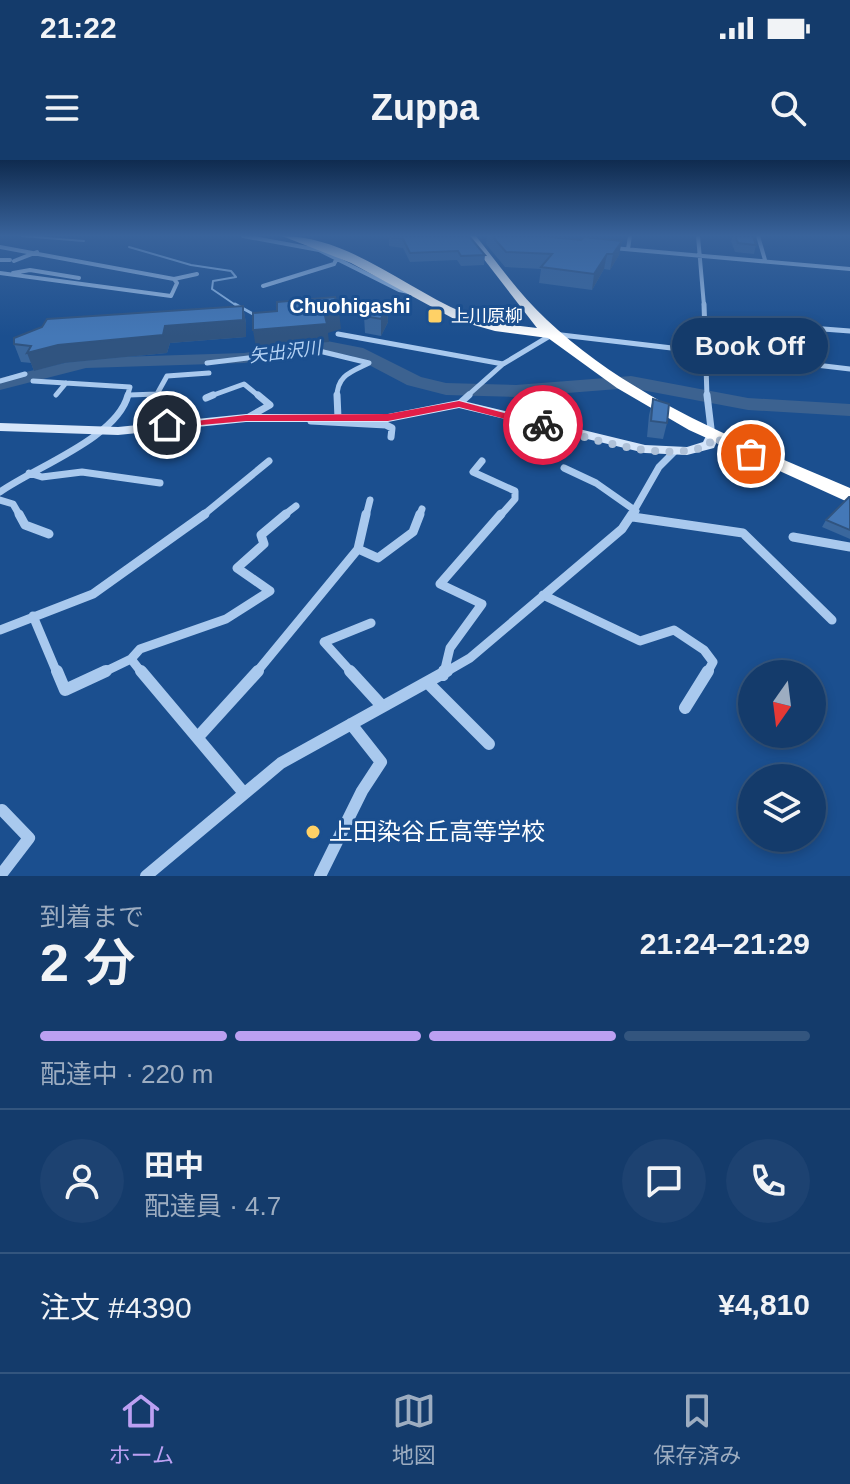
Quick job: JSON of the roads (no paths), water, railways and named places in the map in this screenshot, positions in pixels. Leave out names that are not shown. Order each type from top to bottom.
[{"type":"highway","points":[[373,269],[471,320],[553,334]]},
{"type":"highway","points":[[500,269],[553,334],[631,388],[712,437],[850,495]]},
{"type":"main road","points":[[0,427],[98,431],[246,418],[402,416],[465,400],[609,443],[675,451],[697,450],[709,445],[712,437]]},
{"type":"street","points":[[126,269],[174,279],[190,273],[197,274]]},
{"type":"street","points":[[263,286],[317,269]]},
{"type":"street","points":[[359,269],[399,290],[415,293]]},
{"type":"street","points":[[701,269],[708,352],[706,391],[712,437]]},
{"type":"street","points":[[0,272],[171,296],[177,283],[174,279]]},
{"type":"street","points":[[0,272],[79,278]]},
{"type":"street","points":[[704,320],[850,331]]},
{"type":"street","points":[[338,334],[503,364]]},
{"type":"street","points":[[465,400],[503,364],[553,334],[850,369]]},
{"type":"street","points":[[207,363],[315,350],[365,360],[369,363],[344,375],[337,384],[344,418],[373,424]]},
{"type":"street","points":[[129,395],[157,394],[167,376],[209,373]]},
{"type":"street","points":[[0,381],[25,374]]},
{"type":"street","points":[[0,492],[28,473],[65,456],[98,431],[100,425],[124,411],[130,387],[33,381]]},
{"type":"street","points":[[56,395],[66,383]]},
{"type":"street","points":[[206,398],[244,384],[270,405],[246,418]]},
{"type":"street","points":[[305,418],[390,426],[391,437]]},
{"type":"street","points":[[146,876],[281,763],[442,675],[497,637],[634,514],[662,460],[675,451]]},
{"type":"street","points":[[0,630],[93,594],[228,498],[269,461]]},
{"type":"street","points":[[442,675],[450,648],[482,604],[440,584],[515,499],[515,491],[473,472],[482,461]]},
{"type":"street","points":[[564,468],[596,483],[634,514],[743,533],[832,620]]},
{"type":"street","points":[[28,473],[42,477],[82,472],[160,483]]},
{"type":"street","points":[[0,500],[13,504],[25,525],[49,534]]},
{"type":"street","points":[[198,737],[284,642],[358,549],[370,500]]},
{"type":"street","points":[[33,616],[65,690],[131,659],[140,649],[226,619],[270,591],[237,568],[264,544],[261,535],[296,506]]},
{"type":"street","points":[[358,549],[378,558],[413,532],[422,509]]},
{"type":"street","points":[[793,537],[850,547]]},
{"type":"street","points":[[543,595],[623,636],[640,641],[674,630],[704,650],[713,662],[685,708]]},
{"type":"street","points":[[371,623],[324,642],[382,706]]},
{"type":"street","points":[[131,659],[243,792]]},
{"type":"street","points":[[428,683],[489,744]]},
{"type":"street","points":[[320,876],[362,791],[381,762],[351,724]]},
{"type":"street","points":[[0,876],[29,838],[2,810]]},
{"type":"waterway","points":[[220,269],[231,271],[236,277],[213,281],[212,289],[237,306]]},
{"type":"waterway","points":[[235,304],[253,314]]},
{"type":"waterway","name":"矢出沢川","points":[[0,384],[86,363],[244,358],[327,346],[357,352],[414,381],[446,389],[516,391],[631,382],[748,404],[850,410]]},
{"type":"place","name":"上川原柳","points":[[435,316]]},
{"type":"place","name":"Book Off","points":[[751,454]]},
{"type":"place","name":"上田染谷丘高等学校","points":[[313,832]]},
{"type":"district","name":"Chuohigashi","points":[[350,306]]}]
